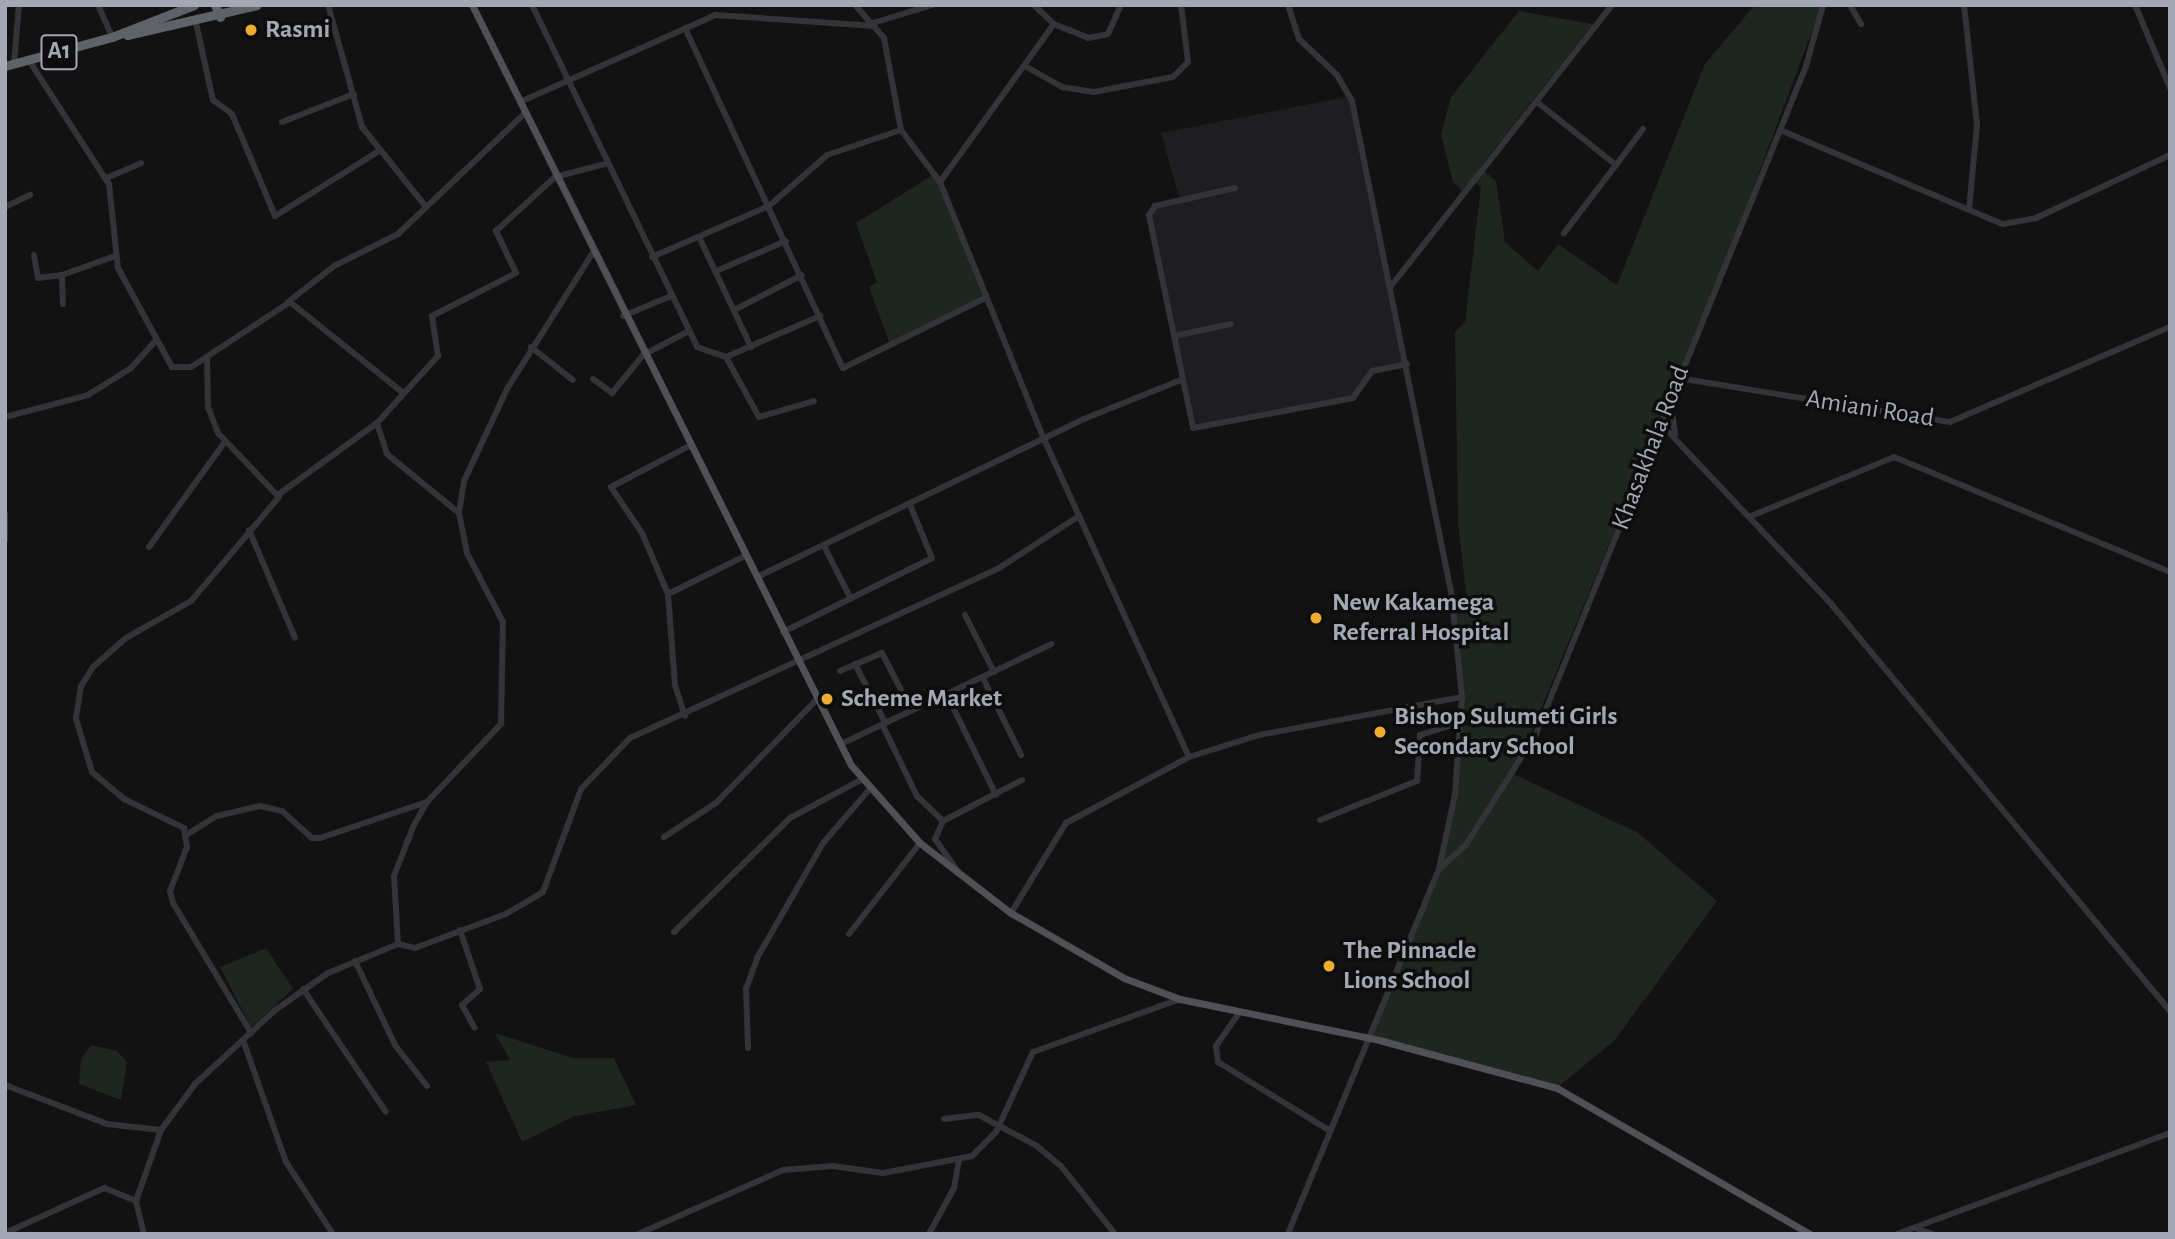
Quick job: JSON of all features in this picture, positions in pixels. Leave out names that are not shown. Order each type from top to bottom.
[{"type":"highway","name":"A1","points":[[111,37],[194,5]]},
{"type":"highway","points":[[215,5],[220,17]]},
{"type":"highway","name":"A1","points":[[10,64],[111,37],[197,23],[257,5]]},
{"type":"main road","points":[[472,5],[592,254],[757,577],[797,662],[868,791],[920,843],[959,877],[1079,956],[1180,999],[1370,1038],[1557,1088],[1810,1234]]},
{"type":"street","points":[[10,64],[19,5]]},
{"type":"street","points":[[98,5],[111,37]]},
{"type":"street","points":[[328,5],[331,33],[354,94],[359,122],[379,151],[426,207]]},
{"type":"street","points":[[532,5],[605,164],[687,332],[703,353],[726,357],[820,316]]},
{"type":"street","points":[[855,5],[875,25],[888,51],[901,130],[940,182],[1044,439],[1189,757]]},
{"type":"street","points":[[520,102],[685,28],[730,13],[875,25],[932,5]]},
{"type":"street","points":[[1034,5],[1054,24],[1099,38],[1117,22],[1121,5]]},
{"type":"street","points":[[1025,66],[1062,87],[1094,92],[1174,78],[1188,62],[1181,5]]},
{"type":"street","points":[[1288,5],[1299,39],[1349,90],[1451,590],[1462,697],[1462,722],[1439,869],[1288,1234]]},
{"type":"street","points":[[1391,286],[1612,5]]},
{"type":"street","name":"Khasakhala Road","points":[[1439,869],[1466,845],[1536,734],[1780,130],[1823,5]]},
{"type":"street","points":[[1850,5],[1861,24]]},
{"type":"street","points":[[1964,5],[1977,125],[1969,210]]},
{"type":"street","points":[[2135,5],[2170,88]]},
{"type":"street","points":[[197,23],[213,100],[233,114],[275,216],[379,151]]},
{"type":"street","points":[[940,182],[1054,24]]},
{"type":"street","points":[[685,28],[847,369],[985,298]]},
{"type":"street","points":[[28,59],[106,178],[115,256],[156,340],[181,371],[207,357],[288,302],[334,266],[398,234],[525,113]]},
{"type":"street","points":[[282,122],[354,94]]},
{"type":"street","points":[[1537,102],[1616,165]]},
{"type":"street","points":[[1564,233],[1643,129]]},
{"type":"street","points":[[652,257],[769,206],[827,155],[901,130]]},
{"type":"street","points":[[1780,130],[1969,210],[2017,223],[2170,155]]},
{"type":"street","points":[[106,178],[141,163]]},
{"type":"street","points":[[251,1033],[173,903],[186,835],[180,822],[124,799],[87,768],[77,731],[79,694],[110,650],[191,601],[279,494],[377,423],[438,356],[432,316],[516,275],[495,233],[555,177],[605,164]]},
{"type":"street","points":[[1235,188],[1151,210],[1193,428],[1353,398],[1372,371],[1407,364]]},
{"type":"street","points":[[5,207],[30,195]]},
{"type":"street","points":[[699,237],[751,347]]},
{"type":"street","points":[[716,271],[786,241]]},
{"type":"street","points":[[398,944],[394,876],[427,802],[489,742],[503,715],[501,614],[467,553],[459,513],[469,464],[531,347],[592,254]]},
{"type":"street","points":[[34,255],[38,278],[62,275],[115,256]]},
{"type":"street","points":[[62,275],[63,304]]},
{"type":"street","points":[[734,310],[802,275]]},
{"type":"street","points":[[623,316],[671,296]]},
{"type":"street","points":[[288,302],[403,393]]},
{"type":"street","points":[[1174,336],[1231,324]]},
{"type":"street","name":"Amiani Road","points":[[1678,377],[1950,422],[2170,327]]},
{"type":"street","points":[[593,379],[612,393],[643,355],[687,332]]},
{"type":"street","points":[[5,417],[88,395],[131,368],[156,340]]},
{"type":"street","points":[[531,347],[573,380]]},
{"type":"street","points":[[207,357],[208,407],[224,443],[279,494]]},
{"type":"street","points":[[726,357],[759,417],[814,401]]},
{"type":"street","points":[[757,577],[910,506],[1044,439],[1183,379]]},
{"type":"street","points":[[1671,398],[1675,435]]},
{"type":"street","points":[[377,423],[387,454],[459,513]]},
{"type":"street","points":[[1661,424],[1675,435],[1751,516],[2170,1011]]},
{"type":"street","points":[[149,547],[224,443]]},
{"type":"street","points":[[685,716],[675,685],[668,594],[642,533],[611,486],[689,446]]},
{"type":"street","points":[[1751,516],[1894,457],[2170,572]]},
{"type":"street","points":[[783,632],[932,558],[910,506]]},
{"type":"street","points":[[5,514],[5,540]]},
{"type":"street","points":[[144,1234],[136,1201],[161,1130],[195,1084],[303,989],[355,961],[398,944],[415,948],[543,892],[581,789],[630,738],[685,716],[999,568],[1079,516]]},
{"type":"street","points":[[249,530],[295,638]]},
{"type":"street","points":[[824,547],[851,599]]},
{"type":"street","points":[[668,594],[745,556]]},
{"type":"street","points":[[965,615],[993,672]]},
{"type":"street","points":[[841,744],[1052,644]]},
{"type":"street","points":[[841,671],[874,654],[887,656],[912,711]]},
{"type":"street","points":[[855,664],[917,796],[943,821]]},
{"type":"street","points":[[983,678],[1021,755]]},
{"type":"street","points":[[947,695],[996,795]]},
{"type":"street","points":[[1011,913],[1066,823],[1189,757],[1259,735],[1462,697]]},
{"type":"street","points":[[664,837],[716,803],[817,699]]},
{"type":"street","points":[[1320,820],[1417,781],[1420,735],[1462,722]]},
{"type":"street","points":[[674,932],[790,818],[861,780]]},
{"type":"street","points":[[959,877],[935,839],[943,821],[1022,780]]},
{"type":"street","points":[[748,1048],[746,989],[757,958],[822,843],[868,791]]},
{"type":"street","points":[[186,835],[217,816],[260,806],[282,811],[312,838],[320,838],[427,802]]},
{"type":"street","points":[[849,934],[920,843]]},
{"type":"street","points":[[460,930],[480,989],[462,1005],[475,1028]]},
{"type":"street","points":[[355,961],[396,1045],[427,1086]]},
{"type":"street","points":[[303,989],[386,1112]]},
{"type":"street","points":[[638,1234],[783,1170],[833,1166],[883,1173],[959,1160],[980,1151],[1000,1123],[1033,1052],[1180,999]]},
{"type":"street","points":[[1239,1013],[1215,1058],[1330,1131]]},
{"type":"street","points":[[243,1040],[281,1150],[333,1234]]},
{"type":"street","points":[[5,1085],[107,1124],[161,1130]]},
{"type":"street","points":[[944,1119],[968,1113],[1000,1123],[1061,1166],[1115,1234]]},
{"type":"street","points":[[1897,1234],[2170,1133]]},
{"type":"street","points":[[929,1234],[954,1188],[959,1160]]},
{"type":"street","points":[[5,1233],[104,1188],[136,1201]]},
{"type":"street","points":[[1913,1227],[1932,1234]]},
{"type":"shaded area","points":[[1755,5],[1822,5],[1722,271],[1514,774],[1638,833],[1717,901],[1614,1041],[1558,1087],[1371,1038],[1441,871],[1457,795],[1463,716],[1455,612],[1468,610],[1458,523],[1455,332],[1465,322],[1481,187],[1474,181],[1465,193],[1453,182],[1441,134],[1451,97],[1519,11],[1593,24],[1480,167],[1496,181],[1505,242],[1538,271],[1558,244],[1617,285],[1705,64]]},
{"type":"shaded area","points":[[1351,96],[1406,364],[1375,370],[1352,397],[1194,428],[1150,216],[1155,207],[1180,201],[1161,133]]},
{"type":"shaded area","points":[[936,173],[985,298],[891,347],[869,287],[877,282],[856,223]]},
{"type":"shaded area","points":[[266,948],[293,989],[251,1027],[220,967]]},
{"type":"shaded area","points":[[495,1033],[573,1058],[614,1058],[636,1105],[575,1116],[522,1142],[486,1062],[510,1060]]},
{"type":"shaded area","points":[[91,1045],[117,1051],[127,1062],[121,1100],[79,1084],[81,1059]]},
{"type":"place","name":"Rasmi","points":[[251,30]]},
{"type":"place","name":"New Kakamega Referral Hospital","points":[[1316,618]]},
{"type":"place","name":"Scheme Market","points":[[827,699]]},
{"type":"place","name":"Bishop Sulumeti Girls Secondary School","points":[[1380,732]]},
{"type":"place","name":"The Pinnacle Lions School","points":[[1329,966]]}]
